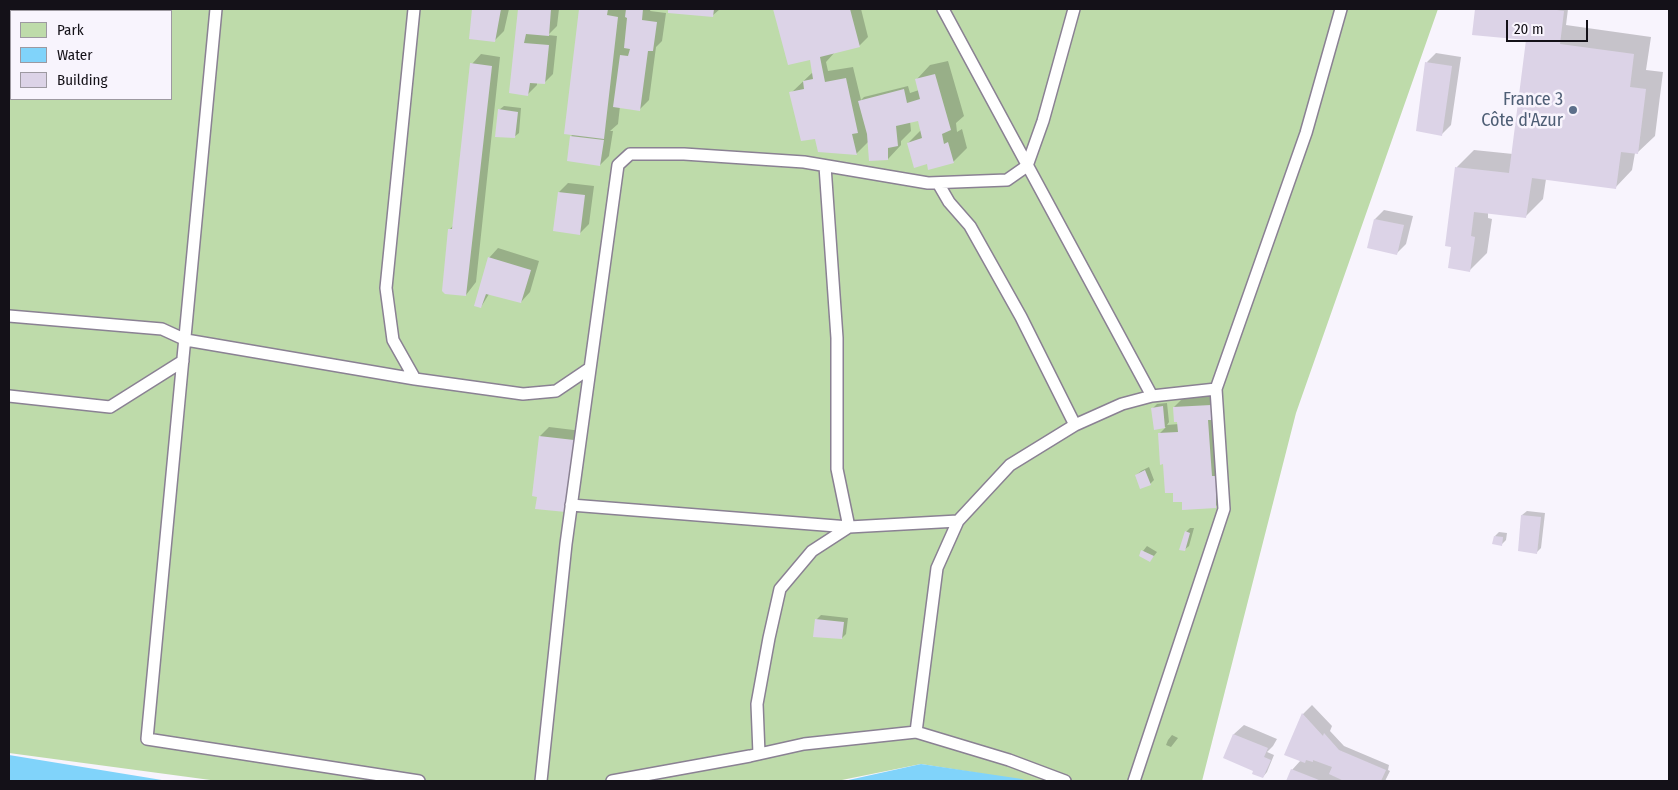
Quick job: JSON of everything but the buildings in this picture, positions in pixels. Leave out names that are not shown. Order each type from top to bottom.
[{"type":"lane","points":[[216,9],[147,739],[419,781]]},
{"type":"lane","points":[[414,9],[386,288],[393,340],[416,379]]},
{"type":"lane","points":[[943,9],[1152,396]]},
{"type":"lane","points":[[541,781],[571,505],[618,165],[630,154],[684,154],[804,162],[928,183],[1007,180],[1027,166],[1043,121],[1074,9]]},
{"type":"lane","points":[[1134,781],[1224,509],[1216,389],[1306,133],[1341,9]]},
{"type":"lane","points":[[825,166],[837,338],[837,469],[848,527]]},
{"type":"lane","points":[[938,183],[949,202],[970,226],[1021,317],[1075,425]]},
{"type":"lane","points":[[9,316],[162,329],[186,340],[416,379],[522,394],[556,391],[590,368]]},
{"type":"lane","points":[[9,396],[110,407],[183,361]]},
{"type":"lane","points":[[916,732],[937,568],[958,521],[1010,465],[1075,425],[1122,404],[1152,396],[1216,389]]},
{"type":"lane","points":[[571,505],[848,527],[958,521]]},
{"type":"lane","points":[[758,754],[757,704],[780,589],[812,551],[848,527]]},
{"type":"lane","points":[[612,781],[804,744],[916,732],[1009,760],[1065,781]]},
{"type":"green space","points":[[9,9],[1438,9],[1296,413],[1202,781],[1028,781],[921,764],[837,781],[218,781],[9,753]]},
{"type":"water","points":[[9,755],[168,781],[9,781]]},
{"type":"water","points":[[921,764],[1022,779],[1026,781],[844,781]]},
{"type":"place","name":"France 3 Côte d'Azur","points":[[1573,110]]}]
